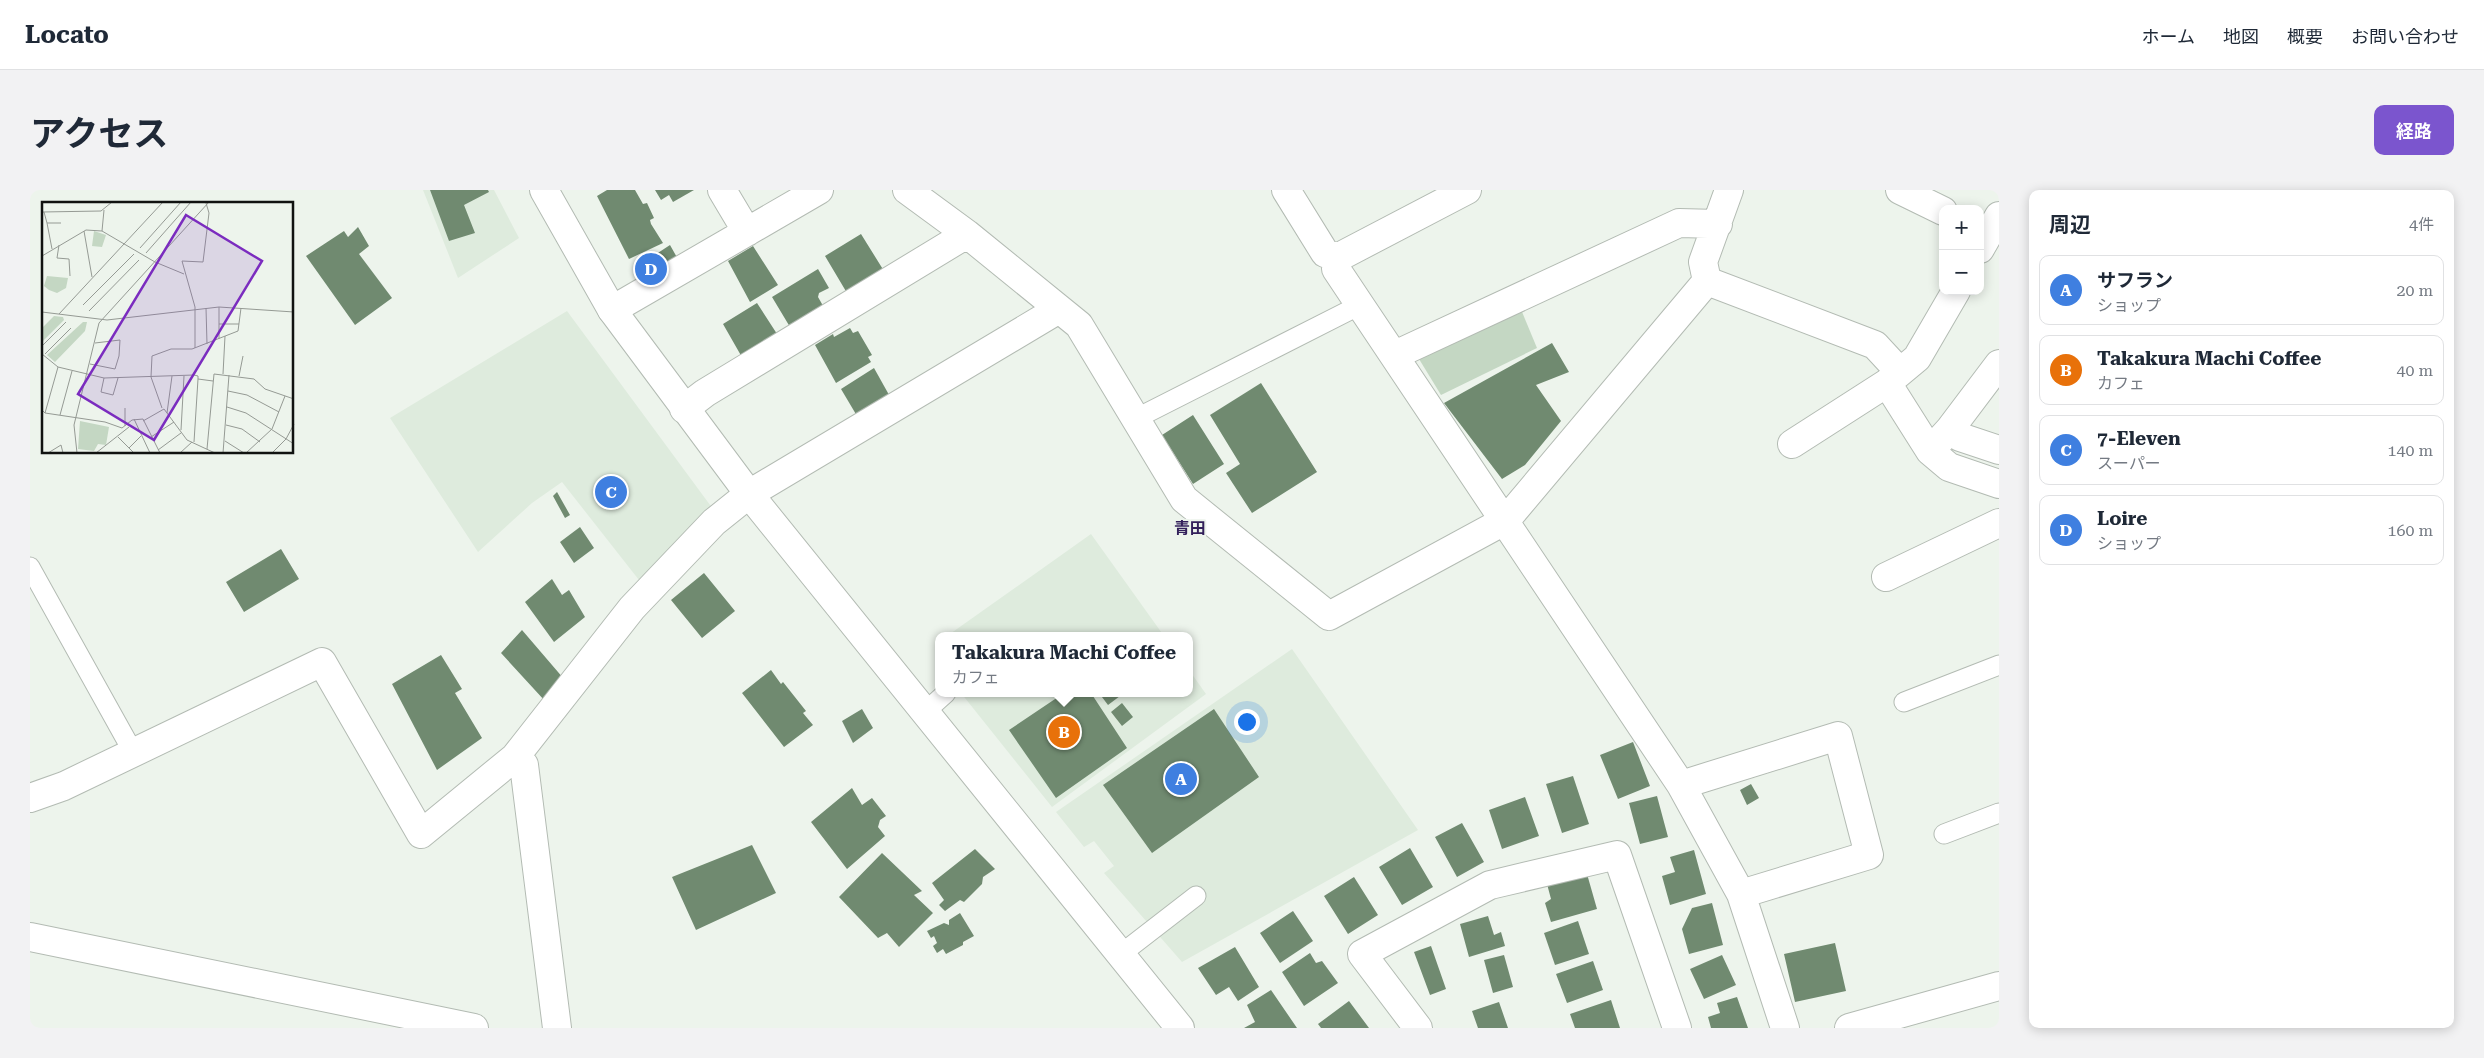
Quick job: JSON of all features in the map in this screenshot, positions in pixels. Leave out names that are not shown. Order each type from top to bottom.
[{"type":"street","points":[[544,190],[612,310],[684,409],[749,494],[1180,1028]]},
{"type":"street","points":[[722,190],[747,232]]},
{"type":"street","points":[[612,310],[819,190]]},
{"type":"street","points":[[907,190],[967,234],[1080,325],[1184,499],[1329,616],[1506,520],[1708,280]]},
{"type":"street","points":[[1286,190],[1325,253],[1336,258]]},
{"type":"street","points":[[1336,258],[1467,190]]},
{"type":"street","points":[[1708,280],[1703,262],[1729,190]]},
{"type":"street","points":[[1900,190],[1939,210]]},
{"type":"street","points":[[1395,356],[1679,223],[1718,224]]},
{"type":"street","points":[[684,409],[705,393],[967,234]]},
{"type":"street","points":[[1336,258],[1336,269],[1506,520],[1681,785],[1741,894],[1786,1028]]},
{"type":"street","points":[[1708,280],[1875,345],[1894,377],[1930,451],[1949,467],[1999,484]]},
{"type":"street","points":[[1792,444],[1894,377],[1917,358],[1954,295]]},
{"type":"street","points":[[30,798],[64,786],[322,662],[421,834],[515,757],[632,608],[714,522],[749,494],[1060,310]]},
{"type":"street","points":[[1930,451],[1950,429],[1999,364]]},
{"type":"street","points":[[1950,429],[1960,438],[1999,450]]},
{"type":"street","points":[[1886,577],[1999,523]]},
{"type":"street","points":[[1681,785],[1838,736],[1869,855],[1741,894]]},
{"type":"street","points":[[515,757],[524,765],[557,1028]]},
{"type":"street","points":[[1418,1028],[1362,954],[1490,884],[1617,855],[1676,1028]]},
{"type":"street","points":[[30,937],[474,1028]]},
{"type":"street","points":[[1849,1028],[1999,986]]},
{"type":"lane","points":[[1137,418],[1360,304]]},
{"type":"lane","points":[[30,567],[133,752]]},
{"type":"lane","points":[[1904,702],[1999,666]]},
{"type":"lane","points":[[925,712],[942,697]]},
{"type":"lane","points":[[1944,834],[1999,813]]},
{"type":"lane","points":[[1121,954],[1196,896]]},
{"type":"shaded area","points":[[423,190],[494,190],[519,238],[458,278]]},
{"type":"shaded area","points":[[1520,307],[1537,348],[1441,395],[1419,359]]},
{"type":"shaded area","points":[[567,311],[713,509],[639,580],[562,482],[532,503],[478,552],[390,418]]},
{"type":"shaded area","points":[[1091,534],[1161,632],[953,632]]},
{"type":"shaded area","points":[[1292,649],[1418,830],[1182,962],[1104,873],[1114,866],[1094,841],[1084,847],[1056,812]]},
{"type":"shaded area","points":[[1193,676],[1206,694],[1052,807],[964,697],[1193,697]]},
{"type":"building","points":[[430,190],[488,190],[489,192],[464,205],[475,233],[449,241]]},
{"type":"building","points":[[607,190],[635,190],[643,204],[647,203],[654,218],[650,220],[651,224],[663,243],[629,259],[597,196]]},
{"type":"building","points":[[655,190],[694,190],[673,202],[669,195],[661,200]]},
{"type":"building","points":[[358,227],[369,246],[359,254],[392,298],[355,325],[306,256],[344,231],[348,237]]},
{"type":"building","points":[[861,234],[884,271],[847,293],[825,256]]},
{"type":"building","points":[[670,245],[679,261],[646,281],[635,268]]},
{"type":"building","points":[[753,246],[778,285],[750,302],[728,261]]},
{"type":"building","points":[[818,269],[829,288],[819,293],[818,297],[826,311],[793,332],[772,297]]},
{"type":"building","points":[[757,303],[779,337],[743,359],[723,324]]},
{"type":"building","points":[[850,328],[853,333],[858,331],[872,355],[868,357],[871,362],[836,383],[815,345],[833,334],[834,337]]},
{"type":"building","points":[[1552,343],[1569,372],[1536,385],[1561,421],[1525,465],[1502,479],[1444,403]]},
{"type":"building","points":[[874,368],[893,402],[860,421],[841,389]]},
{"type":"building","points":[[1261,383],[1317,472],[1252,513],[1226,473],[1240,464],[1210,415]]},
{"type":"building","points":[[1193,415],[1224,464],[1193,484],[1162,435]]},
{"type":"building","points":[[557,492],[570,515],[565,518],[553,496]]},
{"type":"building","points":[[580,527],[594,548],[574,563],[560,542]]},
{"type":"building","points":[[281,549],[299,579],[244,612],[226,582]]},
{"type":"building","points":[[704,573],[735,611],[702,638],[671,600]]},
{"type":"building","points":[[552,579],[562,595],[569,590],[585,617],[554,642],[525,602]]},
{"type":"building","points":[[522,630],[564,679],[545,701],[501,653]]},
{"type":"building","points":[[441,655],[462,689],[455,693],[482,738],[437,770],[392,684]]},
{"type":"building","points":[[771,670],[806,711],[803,713],[813,725],[784,747],[742,693]]},
{"type":"building","points":[[1058,697],[1094,697],[1127,748],[1056,798],[1009,730]]},
{"type":"building","points":[[1102,697],[1119,697],[1108,705]]},
{"type":"building","points":[[1122,703],[1133,717],[1122,726],[1111,712]]},
{"type":"building","points":[[862,709],[873,728],[853,743],[842,721]]},
{"type":"building","points":[[1214,709],[1259,777],[1152,853],[1103,785]]},
{"type":"building","points":[[1633,742],[1650,786],[1618,799],[1600,755]]},
{"type":"building","points":[[1573,776],[1589,824],[1562,833],[1546,784]]},
{"type":"building","points":[[1751,784],[1759,798],[1747,805],[1740,790]]},
{"type":"building","points":[[852,788],[862,805],[872,798],[886,816],[880,820],[878,827],[885,836],[847,869],[811,822]]},
{"type":"building","points":[[1657,796],[1668,837],[1640,844],[1629,803]]},
{"type":"building","points":[[1525,797],[1539,836],[1502,849],[1489,810]]},
{"type":"building","points":[[1462,823],[1484,862],[1457,877],[1435,837]]},
{"type":"building","points":[[752,845],[776,893],[696,930],[672,877]]},
{"type":"building","points":[[1410,848],[1433,887],[1402,905],[1379,867]]},
{"type":"building","points":[[975,849],[995,869],[983,877],[982,884],[964,902],[960,900],[945,911],[939,905],[944,900],[932,883]]},
{"type":"building","points":[[1694,850],[1706,894],[1670,905],[1662,876],[1675,872],[1670,857]]},
{"type":"building","points":[[882,853],[922,891],[914,895],[933,913],[899,947],[887,933],[878,938],[839,897]]},
{"type":"building","points":[[1587,874],[1597,909],[1551,922],[1545,903],[1551,899],[1547,884]]},
{"type":"building","points":[[1354,877],[1378,915],[1348,934],[1324,896]]},
{"type":"building","points":[[1712,903],[1723,945],[1689,954],[1682,929],[1692,908]]},
{"type":"building","points":[[1293,911],[1313,941],[1280,963],[1260,933]]},
{"type":"building","points":[[960,913],[974,936],[963,942],[963,945],[946,954],[943,949],[937,953],[933,946],[937,943],[934,936],[931,938],[927,931],[944,923],[949,925],[949,920]]},
{"type":"building","points":[[1488,916],[1494,935],[1501,932],[1505,946],[1469,957],[1460,924]]},
{"type":"building","points":[[1578,921],[1589,954],[1555,965],[1544,933]]},
{"type":"building","points":[[1835,943],[1846,991],[1795,1002],[1784,954]]},
{"type":"building","points":[[1431,946],[1446,989],[1430,995],[1414,952]]},
{"type":"building","points":[[1235,947],[1259,987],[1238,1001],[1229,987],[1216,995],[1198,968]]},
{"type":"building","points":[[1310,953],[1316,963],[1322,961],[1338,983],[1304,1006],[1282,972]]},
{"type":"building","points":[[1504,955],[1513,987],[1493,993],[1484,960]]},
{"type":"building","points":[[1722,955],[1736,985],[1704,999],[1690,969]]},
{"type":"building","points":[[1593,961],[1603,990],[1567,1003],[1556,974]]},
{"type":"building","points":[[1271,990],[1297,1028],[1244,1028],[1255,1022],[1247,1005]]},
{"type":"building","points":[[1737,997],[1748,1028],[1711,1028],[1708,1017],[1720,1013],[1717,1003]]},
{"type":"building","points":[[1611,1000],[1620,1028],[1575,1028],[1570,1014]]},
{"type":"building","points":[[1349,1001],[1369,1028],[1321,1028],[1318,1024]]},
{"type":"building","points":[[1499,1002],[1508,1028],[1478,1028],[1472,1011]]},
{"type":"place","name":"Loire","points":[[651,269]]},
{"type":"place","name":"7-Eleven","points":[[611,492]]},
{"type":"place","name":"Takakura Machi Coffee","points":[[1064,732]]},
{"type":"place","name":"サフラン","points":[[1181,779]]},
{"type":"district","name":"青田","points":[[1190,528]]}]
